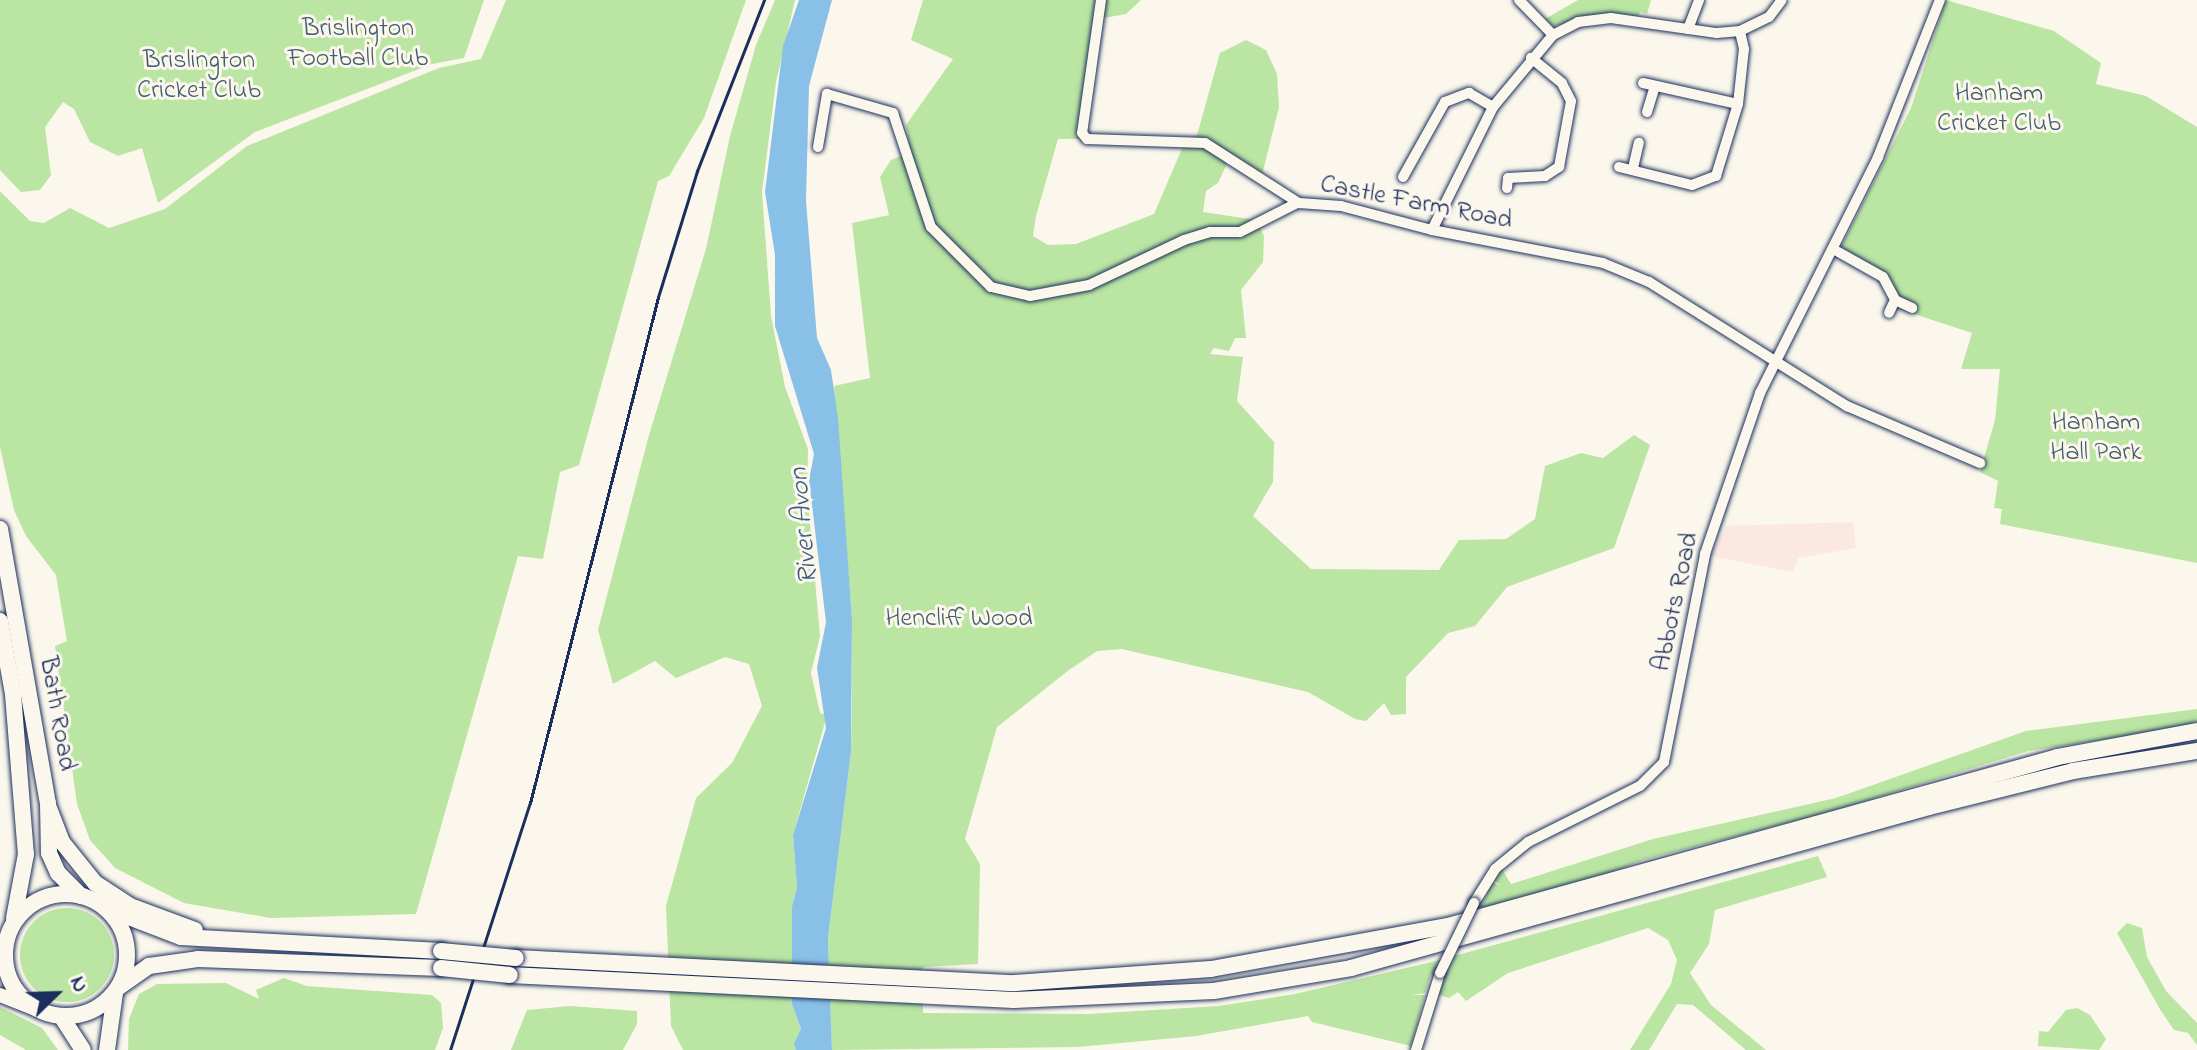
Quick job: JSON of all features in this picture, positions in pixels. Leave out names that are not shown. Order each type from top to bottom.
[{"type":"highway","name":"Bath Road","points":[[0,529],[48,803],[44,822],[51,863],[81,896]]},
{"type":"highway","name":"Bath Road","points":[[0,621],[13,694],[26,854],[6,939]]},
{"type":"highway","points":[[932,988],[1135,978],[1345,948],[1448,926],[2058,757],[2197,731]]},
{"type":"highway","points":[[654,971],[510,975],[441,959],[167,934],[81,896],[42,899],[6,939],[11,982],[38,1010],[61,1016],[89,1012],[149,966],[198,959],[441,959],[516,958],[654,971],[1141,998],[1301,978],[1435,948],[1929,807],[2073,771],[2197,751]]},
{"type":"highway","points":[[48,803],[62,842],[80,869],[130,906],[197,930],[288,944]]},
{"type":"highway","points":[[103,907],[124,939],[107,1050]]},
{"type":"highway","points":[[61,1016],[83,1050]]},
{"type":"main road","points":[[0,995],[38,1010]]},
{"type":"street","name":"Castle Farm Road","points":[[1101,0],[1083,137],[1205,143],[1299,203],[1341,206],[1432,230],[1603,263],[1649,282],[1847,406],[1980,463]]},
{"type":"street","points":[[1519,0],[1553,35]]},
{"type":"street","points":[[1688,29],[1699,0]]},
{"type":"street","points":[[1432,230],[1493,107],[1553,35],[1578,22],[1611,18],[1688,29],[1740,31],[1769,17],[1782,0]]},
{"type":"street","name":"Abbots Road","points":[[1416,1050],[1440,973],[1474,903],[1495,869],[1528,842],[1640,786],[1664,762],[1705,554],[1772,360],[1833,249],[1910,87],[1940,0]]},
{"type":"street","points":[[1619,167],[1692,185],[1707,183],[1720,168],[1738,104],[1744,49],[1740,31]]},
{"type":"street","points":[[1507,188],[1508,178],[1545,176],[1559,167],[1569,114],[1568,91],[1531,58]]},
{"type":"street","points":[[1643,83],[1738,104]]},
{"type":"street","points":[[1647,112],[1655,86]]},
{"type":"street","points":[[1403,177],[1445,102],[1469,93],[1493,107]]},
{"type":"street","points":[[818,147],[827,94],[893,113],[931,227],[991,287],[1030,296],[1089,285],[1184,240],[1210,232],[1240,232],[1287,204],[1299,203]]},
{"type":"street","points":[[1633,168],[1639,143]]},
{"type":"street","points":[[1833,249],[1878,273],[1895,300],[1912,308]]},
{"type":"street","points":[[1889,313],[1895,300]]},
{"type":"shaded area","points":[[1853,522],[1856,548],[1798,558],[1793,572],[1710,556],[1727,526]]},
{"type":"green space","points":[[0,0],[484,0],[464,58],[432,64],[255,132],[158,203],[142,148],[118,156],[90,142],[74,109],[63,102],[45,127],[51,175],[40,190],[21,192],[0,170]]},
{"type":"green space","points":[[506,0],[746,0],[704,118],[669,176],[658,181],[579,465],[560,472],[543,559],[518,556],[416,914],[271,918],[184,903],[115,868],[90,840],[77,804],[55,646],[67,641],[56,575],[26,536],[14,510],[0,447],[0,191],[30,221],[44,223],[70,208],[109,228],[165,209],[247,146],[439,68],[481,59]]},
{"type":"green space","points":[[775,0],[795,0],[776,82],[762,192],[771,316],[785,387],[808,449],[807,490],[820,636],[811,673],[820,713],[827,715],[793,835],[797,888],[792,906],[792,1004],[801,1029],[796,1050],[683,1050],[671,1026],[666,906],[696,798],[732,763],[762,706],[749,664],[725,657],[676,678],[655,661],[613,684],[598,630],[649,435],[706,249],[730,136],[756,45]]},
{"type":"green space","name":"Hencliff Wood","points":[[923,0],[1141,0],[1126,14],[1098,19],[1079,139],[1058,139],[1036,216],[1033,236],[1048,245],[1076,244],[1154,214],[1186,139],[1197,135],[1220,53],[1246,40],[1266,50],[1277,74],[1279,107],[1262,175],[1230,157],[1218,183],[1206,191],[1203,212],[1256,220],[1264,236],[1263,262],[1241,290],[1246,338],[1235,338],[1229,351],[1214,348],[1210,354],[1243,357],[1237,401],[1274,442],[1273,482],[1253,516],[1311,569],[1439,570],[1459,540],[1506,539],[1535,519],[1545,466],[1581,453],[1603,458],[1634,435],[1650,445],[1614,548],[1507,587],[1475,626],[1448,633],[1406,677],[1406,714],[1391,715],[1384,703],[1366,721],[1355,719],[1308,692],[1122,649],[1097,651],[1069,670],[997,727],[965,839],[980,864],[978,964],[923,967],[923,1013],[1088,1014],[1219,1006],[1295,994],[1436,961],[1818,856],[1827,877],[1715,910],[1709,944],[1690,973],[1711,1005],[1766,1050],[1746,1050],[1693,1005],[1677,1004],[1649,1050],[1630,1050],[1671,984],[1677,960],[1668,940],[1648,928],[1508,973],[1466,1001],[1458,992],[1449,998],[1437,994],[1444,973],[1431,975],[1425,993],[1412,995],[1425,995],[1411,1046],[1312,1022],[1308,1016],[1196,1036],[1078,1047],[832,1050],[828,938],[851,752],[852,703],[852,620],[834,386],[870,378],[852,223],[889,215],[880,177],[891,160],[910,152],[906,125],[953,59],[911,40]]},
{"type":"green space","points":[[1578,0],[1651,0],[1647,14],[1640,12],[1638,17],[1605,14],[1554,26],[1545,19]]},
{"type":"green space","points":[[1946,0],[2054,31],[2101,63],[2096,84],[2146,96],[2197,127],[2197,563],[2000,524],[2002,509],[1994,508],[1998,481],[1980,472],[1995,420],[2000,369],[1961,369],[1972,333],[1899,309],[1890,287],[1873,267],[1841,247],[1911,108]]},
{"type":"green space","points":[[2197,709],[2197,725],[2028,751],[1826,813],[1643,860],[1581,884],[1479,912],[1492,883],[1500,885],[1494,880],[1502,869],[1511,884],[1653,839],[1836,798],[2026,731]]},
{"type":"green space","points":[[58,908],[76,908],[101,921],[111,937],[114,955],[111,973],[101,989],[76,1002],[58,1002],[33,989],[20,964],[20,946],[33,921]]},
{"type":"green space","points":[[2127,923],[2142,928],[2147,957],[2166,991],[2197,1023],[2197,1045],[2188,1033],[2174,1030],[2161,1011],[2117,933]]},
{"type":"green space","points":[[284,978],[307,986],[432,995],[441,1003],[443,1028],[435,1050],[128,1050],[129,1019],[139,994],[157,984],[226,983],[259,999],[256,990]]},
{"type":"green space","points":[[570,1006],[637,1011],[637,1024],[623,1050],[511,1050],[527,1010]]},
{"type":"green space","points":[[0,1007],[42,1028],[58,1050],[26,1050],[0,1035]]},
{"type":"green space","points":[[2077,1008],[2090,1015],[2106,1039],[2099,1050],[2038,1046],[2039,1031],[2048,1032],[2066,1010]]},
{"type":"water","points":[[799,0],[832,0],[809,86],[806,201],[817,338],[831,370],[838,418],[852,620],[851,752],[828,938],[832,1050],[796,1050],[794,1044],[801,1029],[792,1004],[792,906],[797,888],[793,835],[826,728],[817,668],[826,622],[809,480],[814,454],[775,326],[775,255],[765,192],[783,46]]},
{"type":"railway","points":[[450,1050],[530,803],[658,297],[697,171],[764,0]]},
{"type":"park label","name":"Brislington Football Club","points":[[358,45]]},
{"type":"park label","name":"Brislington Cricket Club","points":[[199,77]]},
{"type":"park label","name":"Hanham Cricket Club","points":[[1999,110]]},
{"type":"park label","name":"Hanham Hall Park","points":[[2096,439]]},
{"type":"water label","name":"River Avon","points":[[805,526]]}]
